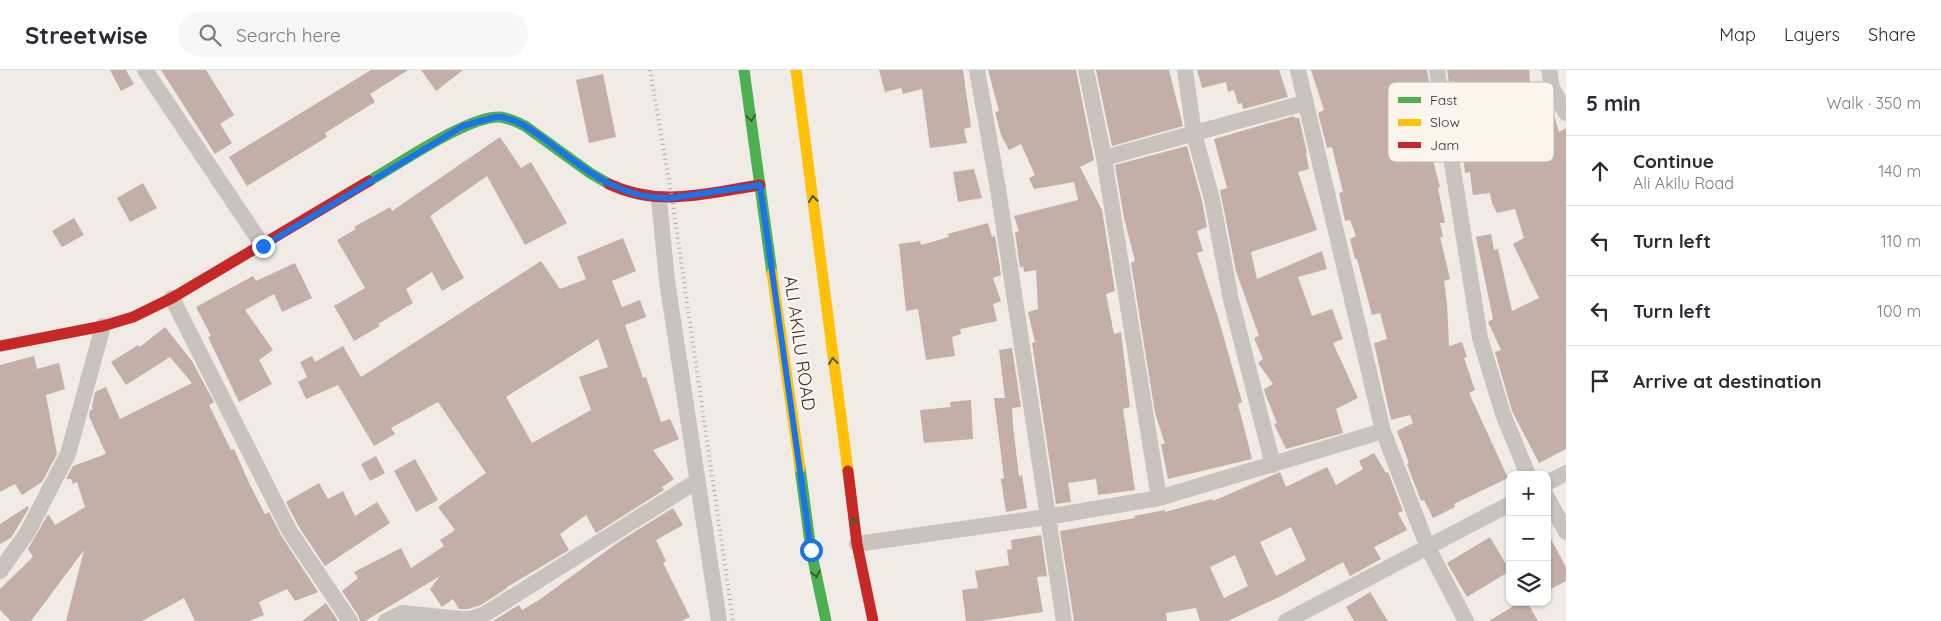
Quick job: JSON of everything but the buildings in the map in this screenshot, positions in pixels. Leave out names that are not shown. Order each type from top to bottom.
[{"type":"main road","name":"ALI AKILU ROAD","points":[[744,70],[811,550],[826,621]]},
{"type":"main road","name":"ALI AKILU ROAD","points":[[796,70],[857,544],[874,621]]},
{"type":"main road","points":[[0,346],[103,326],[133,317],[172,298],[263,246],[463,126],[499,116],[526,126],[597,178],[624,192],[659,199],[760,185]]},
{"type":"street","points":[[145,70],[263,246]]},
{"type":"street","points":[[977,70],[998,189],[1064,621]]},
{"type":"street","points":[[1086,70],[1104,158],[1159,498]]},
{"type":"street","points":[[1185,70],[1194,134],[1212,199],[1230,300],[1274,465]]},
{"type":"street","points":[[1298,70],[1304,103],[1383,431],[1428,548],[1466,621]]},
{"type":"street","points":[[1554,92],[1566,114]]},
{"type":"street","points":[[1104,158],[1304,103]]},
{"type":"street","points":[[1452,162],[1480,338],[1503,414],[1526,471]]},
{"type":"street","points":[[659,199],[667,281],[718,621]]},
{"type":"street","points":[[172,298],[290,532],[350,621]]},
{"type":"street","points":[[0,571],[27,533],[68,454],[103,326]]},
{"type":"street","points":[[857,544],[1047,517],[1159,498],[1383,431]]},
{"type":"street","points":[[1551,481],[1566,473]]},
{"type":"street","points":[[386,621],[403,613],[460,618],[470,618],[484,614],[697,481]]},
{"type":"street","points":[[1551,504],[1566,532]]},
{"type":"street","points":[[1291,620],[1506,506]]},
{"type":"railway","points":[[650,70],[672,198],[733,621]]},
{"type":"traffic: fast","points":[[744,70],[772,273]]},
{"type":"traffic: fast","points":[[369,181],[453,132],[471,124],[500,117],[510,119],[525,126],[590,173],[609,184]]},
{"type":"traffic: fast","points":[[800,468],[811,550],[826,621]]},
{"type":"traffic: slow","points":[[796,70],[848,471]]},
{"type":"traffic: slow","points":[[772,273],[800,468]]},
{"type":"traffic: jam","points":[[0,346],[103,326],[133,317],[172,298],[369,181]]},
{"type":"traffic: jam","points":[[609,184],[628,191],[665,197],[702,195],[760,185]]},
{"type":"traffic: jam","points":[[848,471],[857,544],[873,621]]},
{"type":"route","points":[[263,246],[463,126],[499,116],[526,126],[597,178],[624,192],[659,199],[760,185],[811,550]]}]
